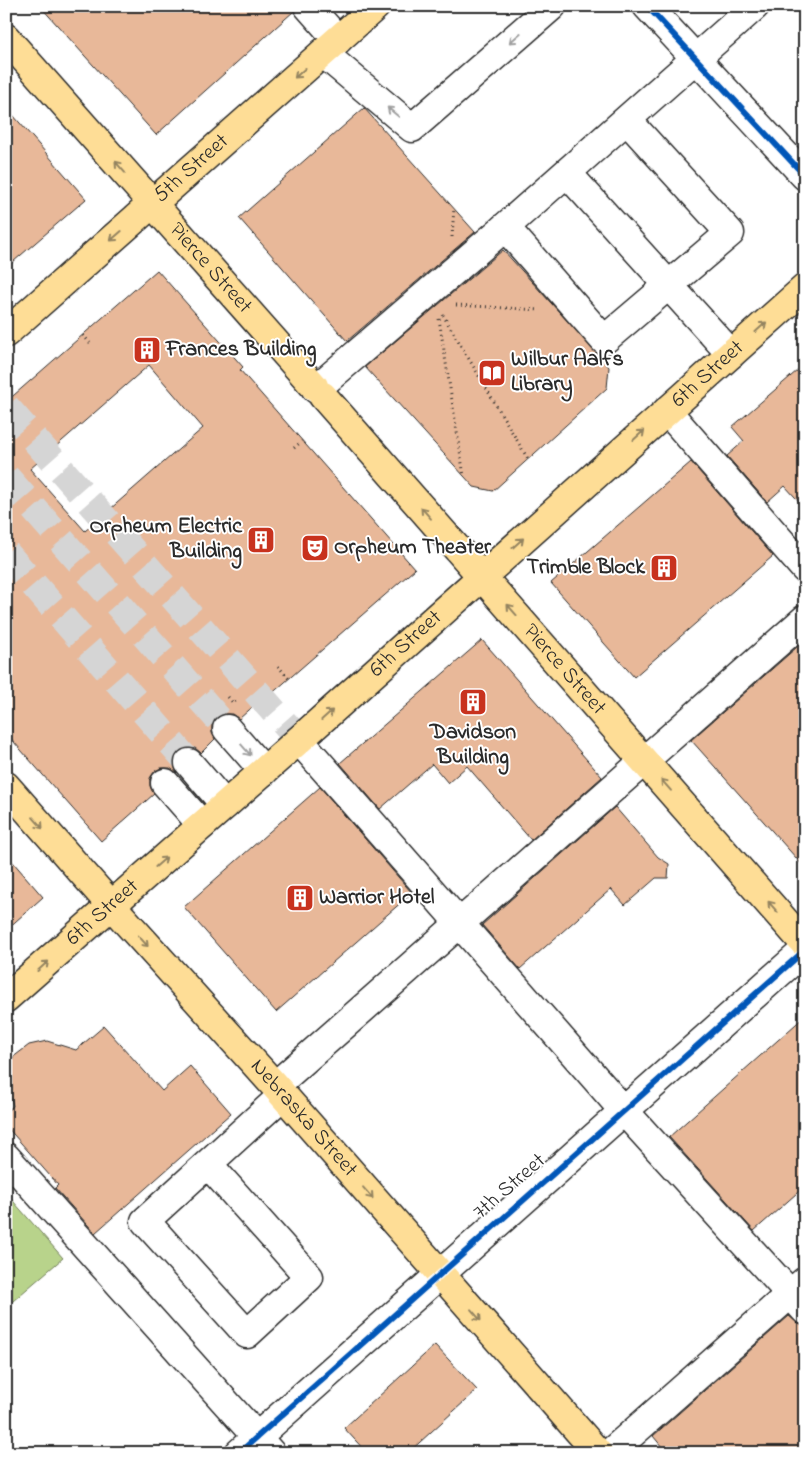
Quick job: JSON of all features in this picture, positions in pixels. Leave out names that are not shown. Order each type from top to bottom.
[{"type":"main road","name":"5th Street","points":[[6,333],[376,6]]},
{"type":"main road","name":"Pierce Street","points":[[6,38],[805,944]]},
{"type":"main road","name":"6th Street","points":[[6,998],[299,740],[805,288]]},
{"type":"main road","name":"Nebraska Street","points":[[6,786],[110,905],[279,1091],[598,1453]]},
{"type":"street","points":[[308,6],[331,46],[412,128],[552,6]]},
{"type":"street","points":[[647,6],[805,176]]},
{"type":"street","points":[[318,391],[755,6]]},
{"type":"street","points":[[505,227],[604,340],[730,232],[626,120]]},
{"type":"street","points":[[567,173],[731,354]]},
{"type":"street","points":[[667,411],[805,569]]},
{"type":"street","points":[[208,1164],[309,1277],[247,1334],[145,1221],[208,1164],[279,1091],[459,924],[805,619]]},
{"type":"street","points":[[227,729],[264,771]]},
{"type":"street","points":[[299,740],[624,1111],[800,1295],[610,1453]]},
{"type":"street","points":[[189,763],[225,805]]},
{"type":"street","points":[[165,784],[202,825]]},
{"type":"street","name":"7th Street","points":[[256,1448],[439,1273],[805,950]]},
{"type":"street","points":[[6,1157],[256,1448]]},
{"type":"path","points":[[451,244],[454,208]]},
{"type":"path","points":[[446,304],[549,311]]},
{"type":"path","points":[[464,476],[440,312],[528,459]]},
{"type":"path","points":[[83,335],[90,343]]},
{"type":"path","points":[[294,448],[302,441]]},
{"type":"path","points":[[278,666],[289,679]]},
{"type":"green space","points":[[6,1193],[63,1258],[6,1307]]},
{"type":"building","points":[[40,6],[293,6],[294,11],[156,135]]},
{"type":"building","points":[[6,107],[86,199],[6,268]]},
{"type":"building","points":[[364,108],[475,232],[347,341],[239,218]]},
{"type":"building","name":"Wilbur Aalfs Library","points":[[503,250],[609,367],[607,388],[493,491],[474,487],[365,367]]},
{"type":"building","points":[[157,270],[243,367],[240,370],[415,569],[269,696],[267,694],[239,719],[232,714],[223,714],[217,717],[212,724],[212,733],[215,739],[201,753],[195,748],[187,748],[178,752],[174,758],[177,773],[170,768],[161,768],[155,771],[150,778],[150,786],[154,794],[101,841],[6,733],[6,402]],"holes":[[[149,365],[203,428],[85,531],[30,469]]]},
{"type":"building","points":[[805,364],[805,508],[785,486],[767,502],[727,456],[744,441],[732,427]]},
{"type":"building","name":"Trimble Block","points":[[691,462],[773,556],[634,677],[551,583]]},
{"type":"building","name":"Davidson Building","points":[[482,640],[602,777],[531,840],[467,766],[448,783],[432,764],[380,809],[340,763]]},
{"type":"building","points":[[805,640],[805,868],[691,740]]},
{"type":"building","name":"Warrior Hotel","points":[[320,787],[412,893],[276,1012],[184,907]]},
{"type":"building","points":[[615,807],[658,857],[669,864],[668,878],[656,878],[625,905],[611,889],[520,969],[482,925]]},
{"type":"building","points":[[6,854],[43,897],[6,930]]},
{"type":"building","points":[[805,1016],[805,1186],[754,1231],[669,1137]]},
{"type":"building","points":[[104,1026],[162,1091],[190,1066],[231,1113],[95,1233],[55,1188],[58,1185],[6,1126],[6,1112],[13,1106],[6,1077],[12,1058],[29,1045],[47,1041],[76,1050]]},
{"type":"building","points":[[789,1316],[800,1325],[805,1325],[805,1453],[667,1453],[653,1436]]},
{"type":"building","points":[[435,1345],[477,1390],[408,1453],[367,1453],[344,1428]]},
{"type":"tunnel","points":[[6,407],[299,740]]},
{"type":"tunnel","points":[[6,477],[227,729]]},
{"type":"tunnel","points":[[6,553],[189,763]]},
{"type":"cycle path","points":[[647,6],[805,176]]},
{"type":"cycle path","points":[[239,1453],[805,950]]},
{"type":"place","name":"Frances Building","points":[[147,350]]},
{"type":"place","name":"Wilbur Aalfs Library","points":[[492,373]]},
{"type":"place","name":"Orpheum Electric Building","points":[[261,540]]},
{"type":"place","name":"Orpheum Theater","points":[[315,548]]},
{"type":"place","name":"Trimble Block","points":[[664,568]]},
{"type":"place","name":"Davidson Building","points":[[473,702]]},
{"type":"place","name":"Warrior Hotel","points":[[300,898]]}]
